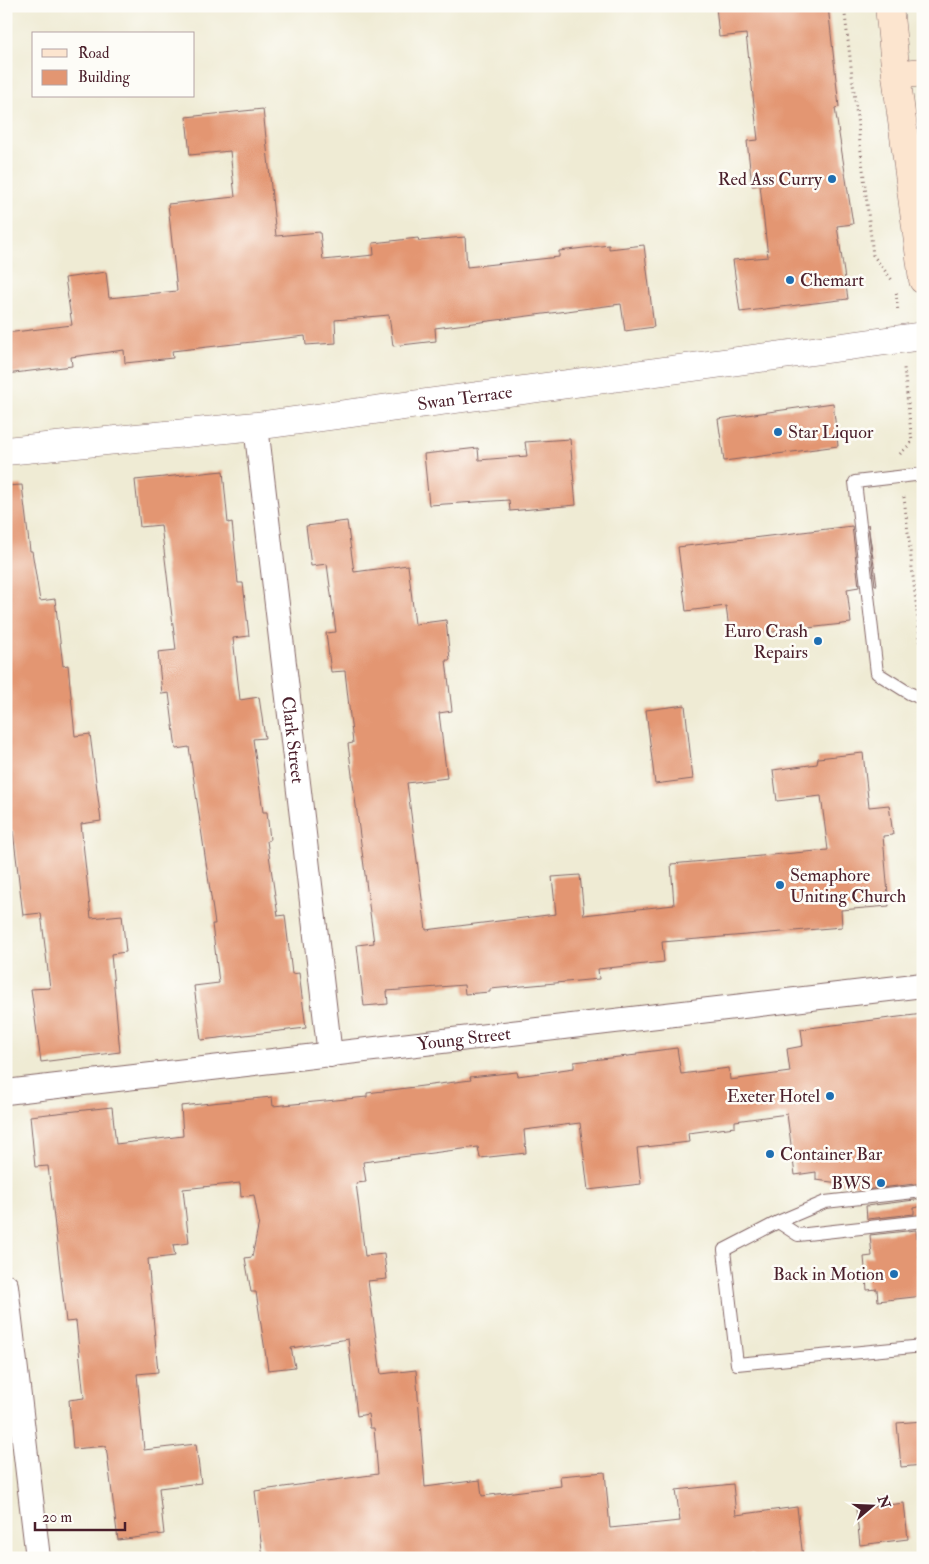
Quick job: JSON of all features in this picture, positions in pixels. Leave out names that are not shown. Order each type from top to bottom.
[{"type":"main road","points":[[890,6],[896,75],[923,280]]},
{"type":"main road","points":[[896,75],[923,72]]},
{"type":"street","name":"Swan Terrace","points":[[6,451],[256,426],[923,336]]},
{"type":"street","name":"Clark Street","points":[[256,426],[330,1055]]},
{"type":"street","name":"Young Street","points":[[6,1092],[923,985]]},
{"type":"street","points":[[6,1286],[38,1558]]},
{"type":"lane","points":[[923,474],[855,482],[877,673],[909,693],[923,699]]},
{"type":"lane","points":[[923,1190],[825,1202],[778,1222],[724,1250],[737,1364],[923,1346]]},
{"type":"lane","points":[[778,1222],[798,1236],[923,1221]]},
{"type":"path","points":[[844,6],[873,255],[895,285],[898,312]]},
{"type":"path","points":[[903,364],[912,442],[900,455],[923,665]]},
{"type":"building","points":[[716,6],[828,6],[839,107],[835,108],[853,224],[837,226],[848,299],[740,312],[733,260],[768,257],[760,185],[752,186],[747,141],[758,140],[746,34],[719,37]]},
{"type":"building","points":[[263,109],[276,236],[320,232],[323,260],[374,255],[373,243],[418,238],[419,241],[465,237],[467,267],[559,257],[559,251],[609,245],[609,249],[644,245],[654,327],[625,331],[621,304],[435,328],[436,341],[393,346],[389,315],[335,320],[336,343],[306,345],[305,336],[172,351],[173,358],[125,363],[124,350],[71,357],[72,366],[6,374],[6,333],[72,325],[65,278],[106,272],[109,298],[177,291],[168,204],[235,197],[230,151],[190,155],[186,117]]},
{"type":"building","name":"Star Liquor","points":[[833,403],[838,446],[724,461],[718,419]]},
{"type":"building","points":[[570,439],[576,505],[510,511],[509,500],[429,505],[424,454],[478,448],[479,460],[527,456],[525,442]]},
{"type":"building","points":[[223,471],[228,523],[232,522],[238,583],[243,583],[249,636],[233,638],[240,700],[259,697],[265,738],[253,739],[263,812],[267,812],[270,840],[267,841],[278,916],[285,915],[292,974],[299,973],[306,1028],[201,1040],[194,986],[219,983],[212,924],[215,924],[189,747],[176,749],[169,693],[162,694],[158,652],[176,650],[161,525],[140,527],[135,480]]},
{"type":"building","points":[[22,485],[30,551],[32,551],[40,601],[55,599],[63,666],[68,665],[75,736],[90,734],[101,821],[81,824],[91,918],[122,915],[126,952],[111,954],[120,1052],[41,1062],[31,989],[50,988],[41,913],[23,915],[13,831],[6,832],[6,486]]},
{"type":"building","points":[[347,521],[354,572],[408,565],[415,624],[446,620],[450,660],[446,660],[452,711],[439,713],[447,778],[407,783],[426,930],[556,914],[552,877],[580,875],[584,915],[674,905],[671,864],[828,850],[821,796],[777,801],[773,770],[817,764],[818,758],[863,753],[869,807],[889,805],[893,835],[883,836],[889,906],[841,910],[842,927],[662,942],[664,962],[598,969],[599,979],[490,989],[490,992],[465,994],[464,985],[387,991],[388,1004],[364,1006],[357,945],[374,943],[348,744],[353,743],[345,671],[331,672],[326,633],[336,632],[327,564],[311,566],[306,526]]},
{"type":"building","points":[[868,524],[877,585],[875,585]]},
{"type":"building","points":[[852,526],[859,587],[847,589],[851,623],[730,637],[726,606],[686,611],[678,547]]},
{"type":"building","points":[[685,705],[693,779],[655,784],[646,710]]},
{"type":"building","points":[[923,1014],[923,1183],[864,1190],[863,1186],[816,1180],[816,1172],[795,1175],[787,1114],[735,1121],[735,1127],[688,1133],[689,1142],[637,1148],[641,1184],[588,1190],[580,1123],[524,1130],[526,1153],[480,1158],[478,1147],[363,1162],[366,1182],[356,1183],[365,1256],[384,1254],[387,1279],[368,1281],[381,1374],[416,1370],[425,1487],[480,1480],[482,1496],[561,1486],[560,1476],[605,1472],[610,1528],[680,1521],[676,1490],[733,1484],[736,1515],[797,1507],[803,1558],[754,1558],[753,1554],[720,1558],[263,1558],[255,1491],[378,1474],[374,1428],[370,1428],[368,1414],[357,1416],[348,1339],[291,1348],[295,1367],[268,1370],[256,1292],[251,1292],[245,1258],[252,1257],[259,1222],[254,1195],[241,1197],[240,1183],[183,1189],[189,1243],[173,1245],[175,1256],[148,1259],[158,1372],[137,1374],[144,1450],[196,1444],[201,1483],[159,1488],[164,1534],[118,1540],[106,1446],[73,1449],[69,1400],[84,1398],[76,1321],[66,1322],[48,1166],[35,1167],[30,1116],[112,1107],[116,1144],[183,1136],[181,1106],[272,1097],[273,1106],[367,1097],[367,1093],[471,1080],[470,1077],[517,1072],[518,1076],[574,1068],[574,1062],[637,1055],[637,1053],[677,1048],[681,1074],[729,1068],[730,1080],[790,1072],[787,1049],[803,1046],[801,1029]]},
{"type":"building","points":[[923,1199],[923,1206],[914,1208],[914,1214],[867,1219],[866,1206]]},
{"type":"building","name":"Back in Motion","points":[[916,1230],[919,1259],[923,1259],[923,1296],[878,1301],[877,1289],[867,1290],[864,1257],[872,1256],[870,1235]]},
{"type":"building","points":[[923,1421],[923,1465],[901,1467],[897,1423]]},
{"type":"building","points":[[904,1503],[908,1539],[860,1545],[856,1509]]},
{"type":"place","name":"Red Ass Curry","points":[[832,179]]},
{"type":"place","name":"Chemart","points":[[790,280]]},
{"type":"place","name":"Star Liquor","points":[[778,432]]},
{"type":"place","name":"Euro Crash Repairs","points":[[818,641]]},
{"type":"place","name":"Semaphore Uniting Church","points":[[780,885]]},
{"type":"place","name":"Exeter Hotel","points":[[830,1096]]},
{"type":"place","name":"Container Bar","points":[[770,1154]]},
{"type":"place","name":"BWS","points":[[881,1183]]},
{"type":"place","name":"Back in Motion","points":[[894,1274]]}]
